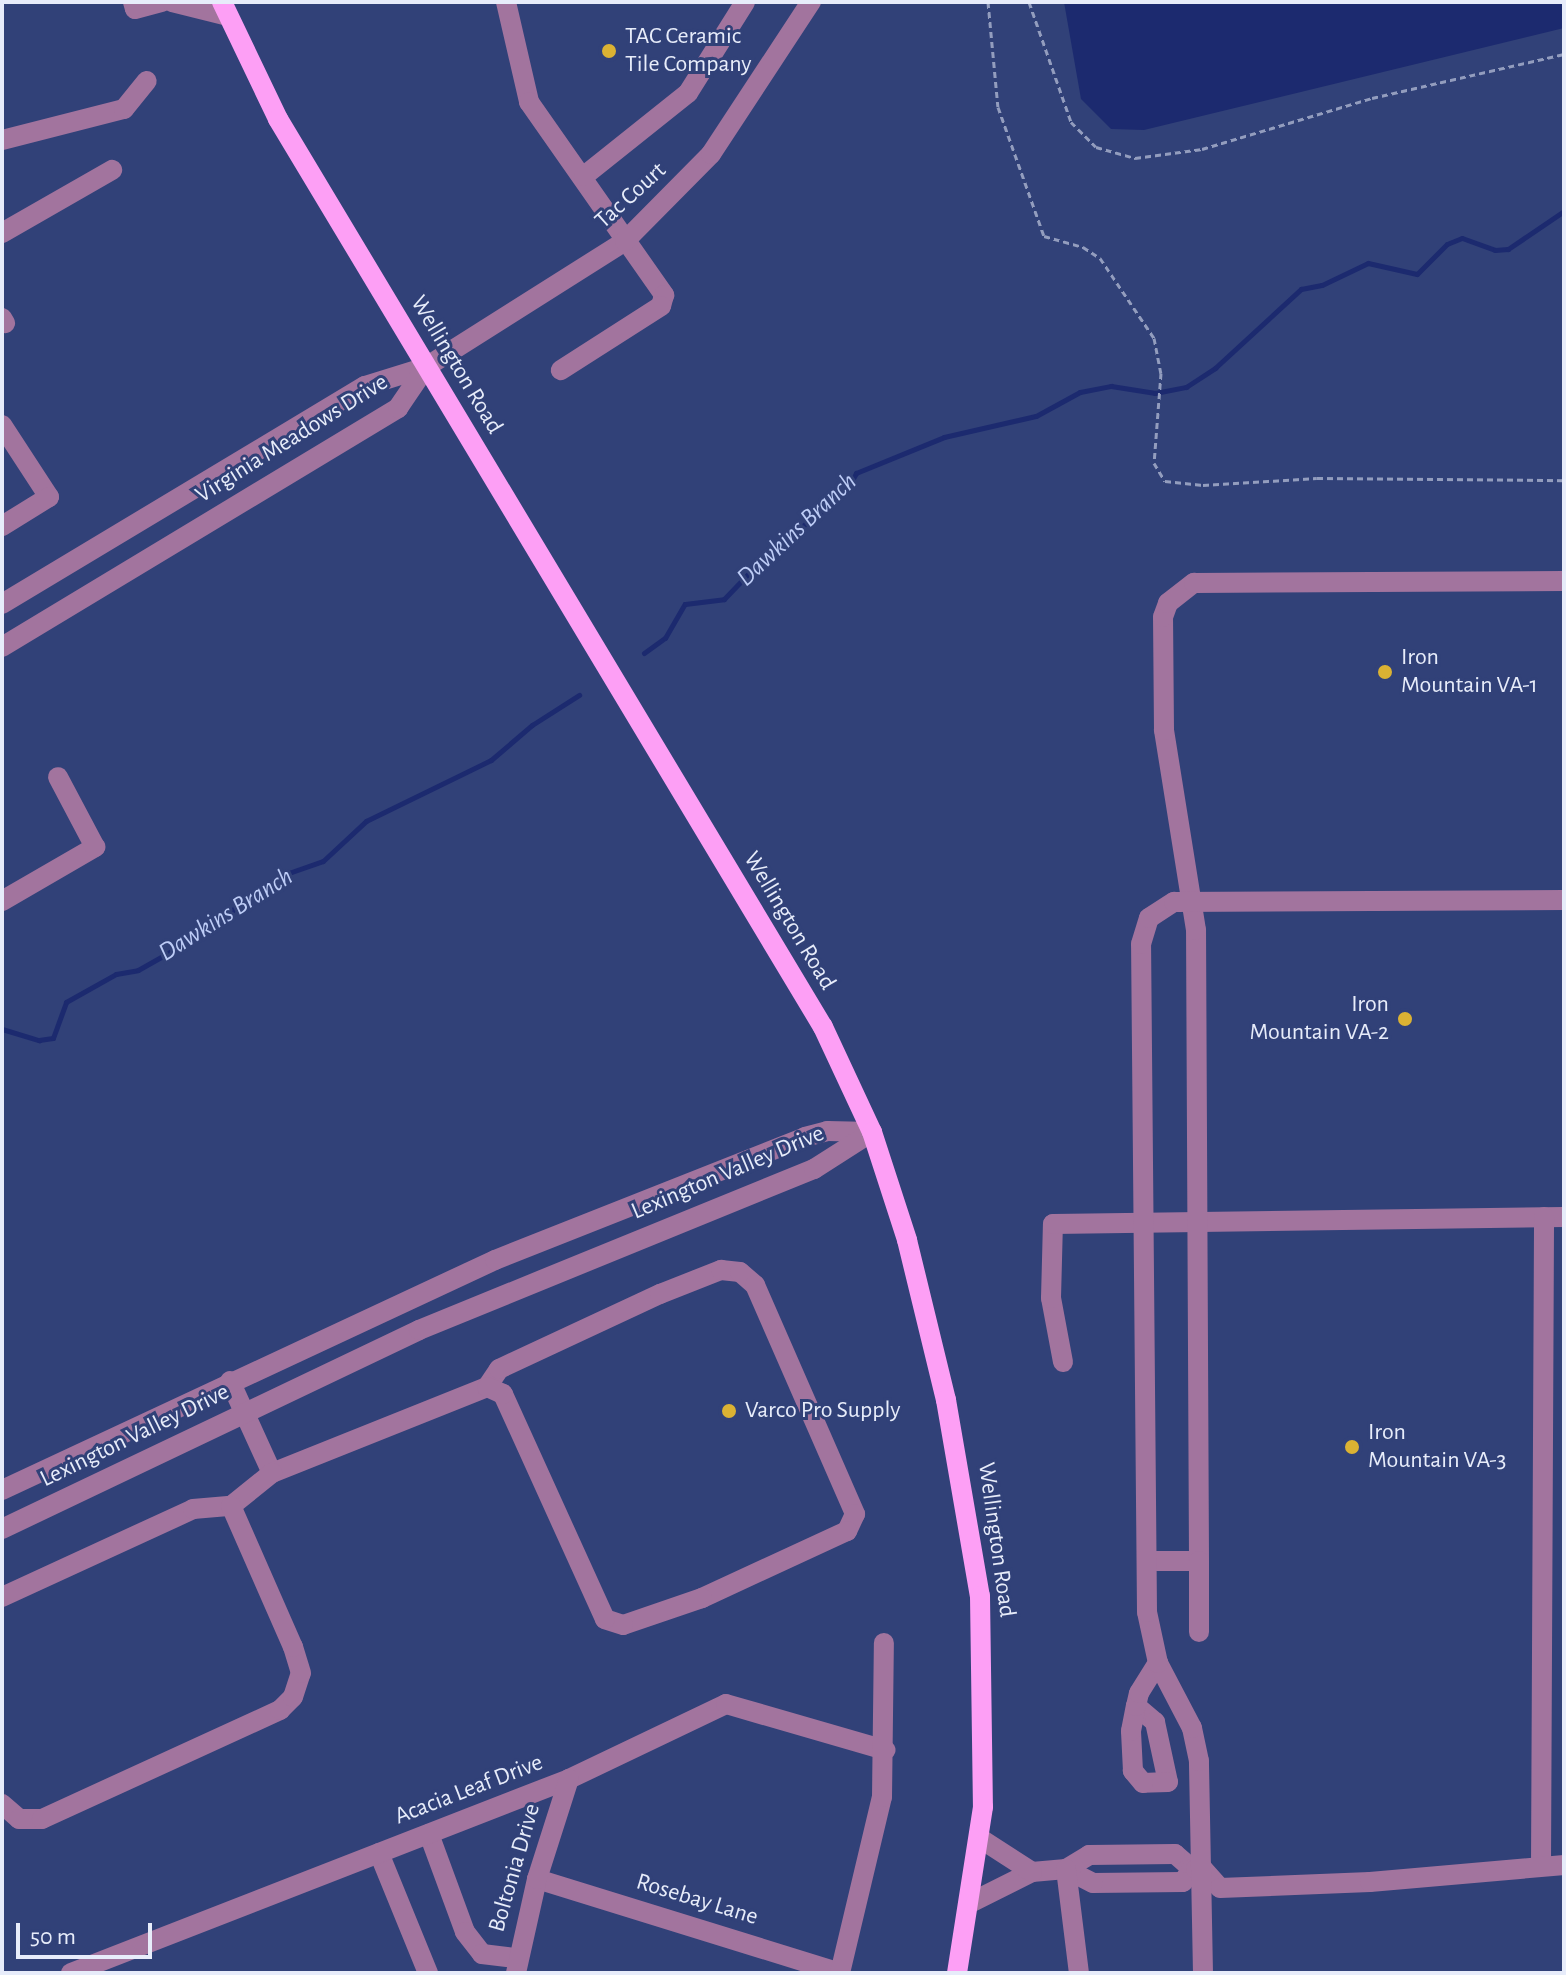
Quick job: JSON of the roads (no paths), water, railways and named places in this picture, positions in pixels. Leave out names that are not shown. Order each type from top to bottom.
[{"type":"main road","name":"Wellington Road","points":[[225,9],[278,119],[823,1027],[872,1132],[921,1297],[975,1556],[985,1730],[981,1839],[957,1973]]},
{"type":"street","points":[[133,2],[135,9],[162,2]]},
{"type":"street","points":[[172,2],[225,9]]},
{"type":"street","points":[[506,2],[529,102],[584,176],[665,302],[561,370]]},
{"type":"street","points":[[584,176],[688,93],[745,2]]},
{"type":"street","name":"Tac Court","points":[[426,367],[625,241],[711,154],[811,2]]},
{"type":"street","points":[[2,140],[124,109],[147,81]]},
{"type":"street","points":[[2,233],[112,170]]},
{"type":"street","name":"Virginia Meadows Drive","points":[[2,604],[365,386],[426,367]]},
{"type":"street","name":"Virginia Meadows Drive","points":[[2,647],[398,408],[426,367]]},
{"type":"street","points":[[2,425],[49,497],[2,526]]},
{"type":"street","points":[[1199,1632],[1194,902],[1164,730],[1163,617],[1178,593],[1194,583],[1564,581]]},
{"type":"street","points":[[2,901],[95,847],[58,777]]},
{"type":"street","points":[[1203,1973],[1193,1873],[1197,1750],[1192,1728],[1158,1663],[1147,1612],[1141,944],[1158,909],[1174,902],[1564,900]]},
{"type":"street","name":"Lexington Valley Drive","points":[[2,1490],[495,1260],[776,1148],[827,1131],[872,1132]]},
{"type":"street","name":"Lexington Valley Drive","points":[[2,1529],[246,1411],[495,1297],[814,1169],[872,1132]]},
{"type":"street","points":[[1063,1362],[1051,1298],[1053,1224],[1554,1217],[1541,1865]]},
{"type":"street","points":[[2,1597],[193,1509],[231,1506],[272,1473],[487,1387],[499,1369],[660,1294],[721,1270],[740,1272],[755,1285],[855,1514],[847,1531],[702,1598],[623,1625],[605,1619],[503,1394],[487,1387]]},
{"type":"street","points":[[230,1381],[272,1473]]},
{"type":"street","points":[[2,1804],[19,1819],[42,1819],[280,1710],[293,1697],[301,1673],[293,1647],[231,1506]]},
{"type":"street","points":[[1147,1561],[1199,1561]]},
{"type":"street","points":[[840,1973],[865,1883],[885,1750],[884,1643]]},
{"type":"street","points":[[1136,1706],[1158,1663]]},
{"type":"street","name":"Acacia Leaf Drive","points":[[71,1973],[106,1967],[379,1853],[569,1779],[726,1704],[885,1750]]},
{"type":"street","name":"Boltonia Drive","points":[[516,1965],[537,1879],[569,1779]]},
{"type":"street","points":[[429,1834],[465,1932],[482,1954],[516,1965]]},
{"type":"street","points":[[981,1839],[1032,1872]]},
{"type":"street","points":[[379,1853],[428,1973]]},
{"type":"street","points":[[972,1902],[1032,1872],[1066,1869],[1089,1855],[1175,1854],[1193,1873],[1220,1888],[1370,1882],[1564,1865]]},
{"type":"street","points":[[1066,1869],[1093,1883],[1193,1873]]},
{"type":"street","points":[[1066,1869],[1079,1973]]},
{"type":"street","name":"Rosebay Lane","points":[[537,1879],[840,1973]]},
{"type":"waterway","name":"Dawkins Branch","points":[[644,653],[665,638],[685,604],[724,599],[769,552],[845,493],[856,473],[944,437],[1036,416],[1080,392],[1111,386],[1155,393],[1186,387],[1215,368],[1301,289],[1322,285],[1368,263],[1417,274],[1447,244],[1462,238],[1495,250],[1508,249],[1564,211]]},
{"type":"waterway","name":"Dawkins Branch","points":[[2,1029],[39,1040],[53,1038],[66,1002],[116,974],[138,970],[221,923],[242,900],[283,875],[323,861],[366,821],[491,760],[532,725],[579,695]]},
{"type":"place","name":"TAC Ceramic Tile Company","points":[[609,51]]},
{"type":"place","name":"Iron Mountain VA-1","points":[[1385,672]]},
{"type":"place","name":"Iron Mountain VA-2","points":[[1405,1019]]},
{"type":"place","name":"Varco Pro Supply","points":[[729,1411]]},
{"type":"place","name":"Iron Mountain VA-3","points":[[1352,1447]]}]
